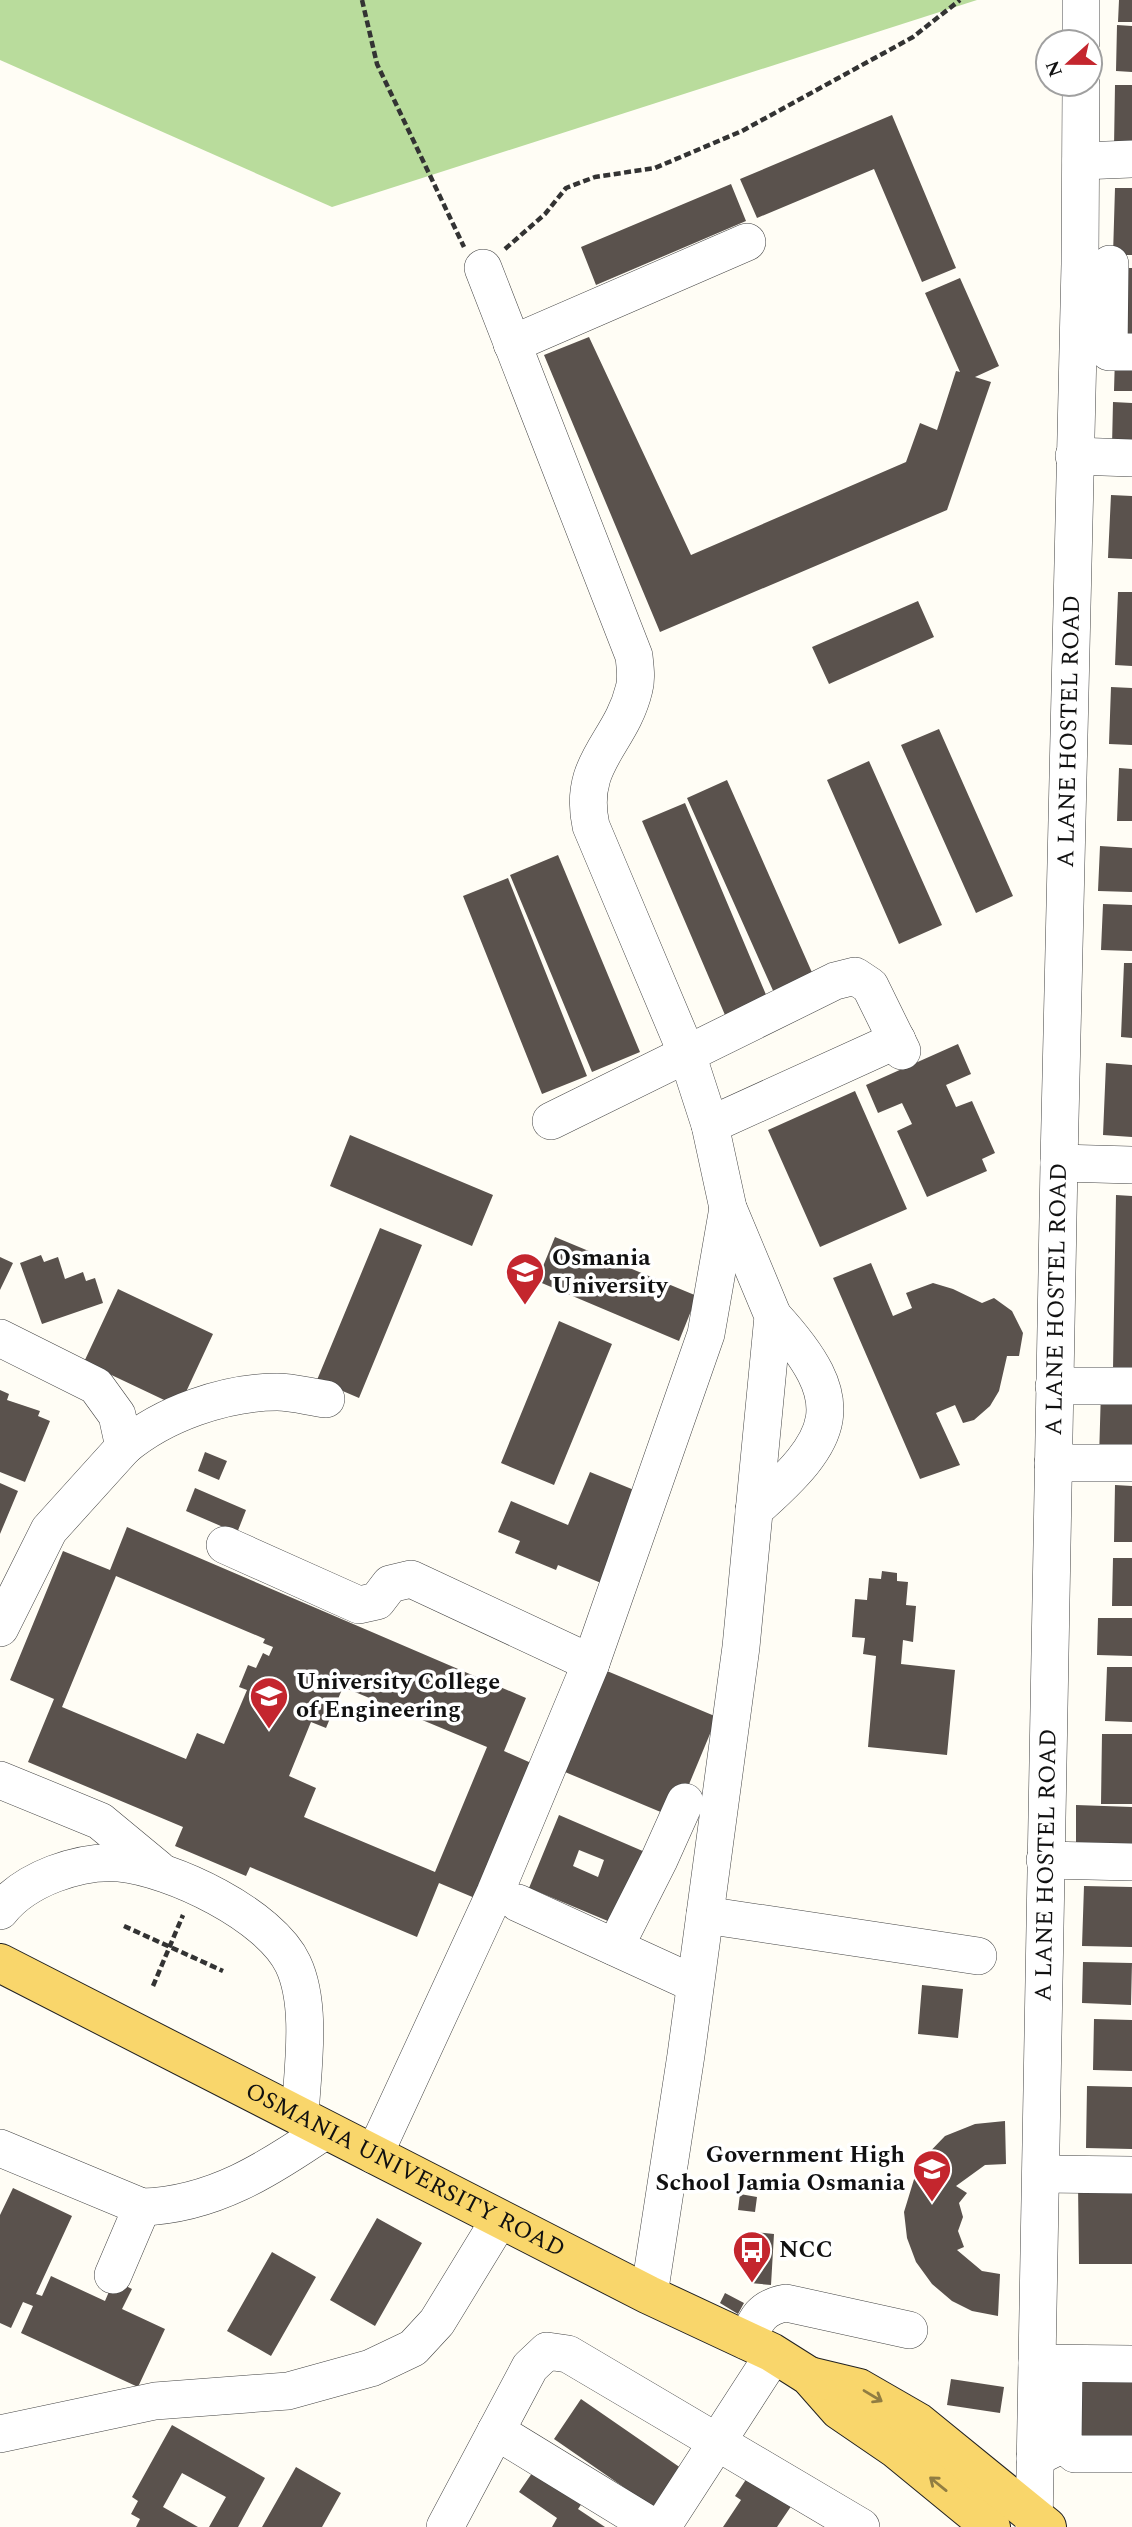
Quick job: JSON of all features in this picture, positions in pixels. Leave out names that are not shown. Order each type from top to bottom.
[{"type":"main road","name":"OSMANIA UNIVERSITY ROAD","points":[[0,1963],[649,2295],[760,2347],[809,2376],[859,2388],[918,2422],[1039,2523]]},
{"type":"main road","name":"OSMANIA UNIVERSITY ROAD","points":[[809,2376],[839,2410],[896,2449],[991,2527]]},
{"type":"street","points":[[1081,28],[1082,0]]},
{"type":"street","name":"A LANE HOSTEL ROAD","points":[[1039,2523],[1049,2451],[1051,2364],[1041,2174],[1054,1386],[1074,456],[1107,264],[1081,161],[1081,98]]},
{"type":"street","points":[[1081,161],[1132,159]]},
{"type":"street","points":[[512,344],[747,242]]},
{"type":"street","points":[[1107,264],[1109,352],[1132,352]]},
{"type":"street","points":[[482,268],[634,656],[636,686],[628,709],[590,775],[586,802],[592,826],[687,1054],[710,1125],[728,1208],[773,1317],[798,1344],[814,1368],[826,1404],[821,1437],[808,1459],[754,1510]]},
{"type":"street","points":[[1074,456],[1132,458]]},
{"type":"street","points":[[551,1121],[835,981],[855,976],[870,986],[900,1046],[710,1125]]},
{"type":"street","points":[[1059,1163],[1132,1165]]},
{"type":"street","points":[[374,2155],[495,1893],[591,1663],[706,1334],[728,1208]]},
{"type":"street","points":[[649,2295],[741,1647],[773,1317]]},
{"type":"street","points":[[0,1338],[96,1386],[117,1415],[124,1447]]},
{"type":"street","points":[[1054,1386],[1132,1386]]},
{"type":"street","points":[[0,1628],[49,1530],[124,1447],[169,1419],[212,1402],[275,1392],[326,1399]]},
{"type":"street","points":[[1053,1463],[1132,1463]]},
{"type":"street","points":[[225,1545],[359,1605],[377,1601],[390,1584],[411,1579],[591,1663]]},
{"type":"street","points":[[0,1780],[100,1821],[141,1852],[161,1872]]},
{"type":"street","points":[[627,1953],[662,1902],[660,1860],[685,1802]]},
{"type":"street","points":[[1045,1860],[1132,1862]]},
{"type":"street","points":[[0,1911],[32,1883],[87,1865],[119,1863],[161,1872],[229,1904],[271,1934],[294,1965],[305,2015],[313,2124],[270,2168],[236,2186],[186,2202],[142,2207],[0,2148]]},
{"type":"street","points":[[518,1903],[695,1983]]},
{"type":"street","points":[[705,1915],[978,1956]]},
{"type":"street","points":[[1041,2174],[1132,2175]]},
{"type":"street","points":[[113,2275],[142,2207]]},
{"type":"street","points":[[0,2434],[155,2401],[288,2391],[371,2368],[413,2348],[437,2322],[500,2219]]},
{"type":"street","points":[[662,2527],[717,2441],[760,2347],[758,2315],[772,2305],[786,2303],[909,2330]]},
{"type":"street","points":[[445,2527],[537,2358],[547,2351],[559,2351],[861,2527]]},
{"type":"street","points":[[1051,2364],[1132,2364]]},
{"type":"street","points":[[496,2431],[653,2527]]},
{"type":"street","points":[[1049,2451],[1132,2454]]},
{"type":"path","points":[[362,0],[377,64],[418,144],[461,244],[482,268],[545,214],[566,188],[595,177],[655,168],[741,131],[913,37],[960,0]]},
{"type":"path","points":[[153,1986],[195,1888]]},
{"type":"path","points":[[124,1926],[223,1971]]},
{"type":"green space","points":[[0,0],[977,0],[332,207],[0,60]]},
{"type":"building","points":[[1119,0],[1132,0],[1132,22],[1118,22]]},
{"type":"building","points":[[1117,25],[1132,26],[1132,72],[1116,71]]},
{"type":"building","points":[[1115,85],[1132,85],[1132,148],[1114,147]]},
{"type":"building","points":[[892,115],[956,268],[922,282],[874,169],[757,218],[740,179]]},
{"type":"building","points":[[731,184],[746,221],[596,285],[581,247]]},
{"type":"building","points":[[1115,188],[1132,188],[1132,255],[1113,255]]},
{"type":"building","points":[[1112,268],[1132,268],[1132,344],[1113,344]]},
{"type":"building","points":[[960,278],[999,366],[975,377],[991,382],[947,510],[660,632],[544,355],[589,337],[691,555],[906,462],[920,423],[937,430],[956,371],[960,372],[925,293]]},
{"type":"building","points":[[1115,356],[1132,356],[1132,391],[1114,391]]},
{"type":"building","points":[[1113,402],[1132,403],[1132,447],[1112,446]]},
{"type":"building","points":[[1111,495],[1132,496],[1132,559],[1108,558]]},
{"type":"building","points":[[1118,592],[1132,592],[1132,666],[1115,665]]},
{"type":"building","points":[[918,601],[934,637],[829,684],[812,647]]},
{"type":"building","points":[[1111,687],[1132,688],[1132,745],[1109,744]]},
{"type":"building","points":[[939,729],[1013,896],[976,913],[901,745]]},
{"type":"building","points":[[869,761],[942,925],[899,944],[827,780]]},
{"type":"building","points":[[1119,768],[1132,769],[1132,821],[1117,821]]},
{"type":"building","points":[[727,780],[814,977],[775,995],[687,798]]},
{"type":"building","points":[[685,803],[767,997],[725,1015],[642,821]]},
{"type":"building","points":[[1100,846],[1132,848],[1132,892],[1098,891]]},
{"type":"building","points":[[558,855],[640,1052],[592,1072],[510,875]]},
{"type":"building","points":[[508,878],[587,1076],[542,1094],[463,896]]},
{"type":"building","points":[[1103,904],[1132,905],[1132,951],[1101,950]]},
{"type":"building","points":[[1124,963],[1132,963],[1132,1038],[1121,1037]]},
{"type":"building","points":[[958,1044],[971,1074],[946,1085],[956,1107],[972,1101],[995,1153],[982,1159],[987,1171],[927,1197],[897,1131],[912,1124],[902,1103],[878,1113],[866,1085]]},
{"type":"building","points":[[1106,1063],[1132,1065],[1132,1137],[1103,1135]]},
{"type":"building","points":[[855,1091],[907,1209],[820,1247],[768,1130]]},
{"type":"building","points":[[350,1135],[493,1195],[472,1246],[330,1186]]},
{"type":"building","points":[[1116,1195],[1132,1196],[1132,1369],[1113,1369]]},
{"type":"building","points":[[380,1228],[422,1245],[359,1398],[317,1380]]},
{"type":"building","points":[[555,1237],[697,1296],[679,1341],[537,1281]]},
{"type":"building","points":[[41,1255],[44,1262],[58,1257],[65,1279],[83,1272],[86,1281],[95,1278],[103,1303],[42,1324],[20,1263]]},
{"type":"building","points":[[0,1257],[13,1263],[0,1290]]},
{"type":"building","points":[[871,1263],[893,1316],[912,1308],[906,1293],[933,1283],[982,1303],[994,1298],[1012,1311],[1023,1333],[1019,1356],[1007,1356],[999,1391],[990,1406],[974,1420],[963,1423],[955,1405],[936,1413],[960,1465],[920,1479],[833,1278]]},
{"type":"building","points":[[118,1289],[213,1334],[179,1407],[84,1362]]},
{"type":"building","points":[[559,1321],[612,1344],[554,1485],[501,1463]]},
{"type":"building","points":[[0,1390],[9,1394],[7,1400],[40,1411],[38,1416],[50,1421],[25,1482],[0,1472]]},
{"type":"building","points":[[1101,1390],[1132,1391],[1132,1458],[1099,1458]]},
{"type":"building","points":[[205,1452],[227,1461],[219,1480],[198,1471]]},
{"type":"building","points":[[590,1472],[639,1492],[601,1583],[558,1565],[556,1570],[515,1553],[520,1541],[498,1532],[511,1501],[568,1525]]},
{"type":"building","points":[[0,1483],[18,1491],[0,1534]]},
{"type":"building","points":[[1115,1485],[1132,1486],[1132,1542],[1114,1542]]},
{"type":"building","points":[[195,1488],[246,1510],[237,1533],[186,1511]]},
{"type":"building","name":"University College of Engineering","points":[[127,1527],[526,1698],[504,1751],[538,1766],[482,1901],[439,1883],[417,1937],[250,1867],[246,1876],[175,1846],[183,1827],[28,1762],[54,1699],[10,1680],[63,1551],[110,1570]],"holes":[[[116,1576],[265,1639],[263,1643],[273,1647],[269,1656],[263,1653],[256,1668],[248,1665],[239,1687],[247,1690],[224,1744],[197,1733],[186,1759],[62,1707]],[[343,1687],[487,1747],[435,1872],[304,1817],[316,1788],[289,1776],[311,1722],[326,1728]]]},
{"type":"building","points":[[1113,1558],[1132,1558],[1132,1606],[1112,1606]]},
{"type":"building","points":[[882,1571],[897,1573],[897,1581],[908,1582],[906,1605],[916,1606],[913,1642],[903,1640],[901,1664],[955,1670],[947,1755],[868,1747],[876,1656],[863,1654],[865,1638],[852,1637],[855,1599],[867,1600],[869,1578],[881,1579]]},
{"type":"building","points":[[1098,1618],[1132,1618],[1132,1656],[1097,1655]]},
{"type":"building","points":[[1107,1667],[1132,1667],[1132,1722],[1105,1721]]},
{"type":"building","points":[[607,1671],[717,1717],[675,1818],[565,1772]]},
{"type":"building","points":[[1102,1734],[1132,1734],[1132,1804],[1101,1804]]},
{"type":"building","points":[[1076,1805],[1132,1807],[1132,1853],[1076,1852]]},
{"type":"building","points":[[559,1815],[645,1852],[615,1924],[529,1888]],"holes":[[[579,1850],[604,1860],[598,1877],[573,1866]]]},
{"type":"building","points":[[1084,1886],[1132,1887],[1132,1947],[1082,1946]]},
{"type":"building","points":[[1083,1962],[1132,1963],[1131,2005],[1082,2003]]},
{"type":"building","points":[[922,1985],[963,1989],[958,2038],[918,2034]]},
{"type":"building","points":[[1094,2019],[1132,2020],[1132,2071],[1093,2070]]},
{"type":"building","points":[[1087,2086],[1132,2087],[1132,2149],[1086,2148]]},
{"type":"building","points":[[1005,2121],[1006,2164],[985,2165],[956,2186],[967,2193],[959,2203],[963,2217],[958,2231],[964,2247],[957,2250],[982,2271],[1000,2274],[998,2316],[972,2311],[952,2301],[932,2284],[916,2262],[907,2238],[904,2212],[919,2163],[945,2136],[975,2124]]},
{"type":"building","points":[[1078,2184],[1132,2184],[1132,2264],[1079,2264]]},
{"type":"building","points":[[13,2188],[72,2216],[36,2294],[42,2296],[51,2276],[105,2301],[114,2280],[132,2289],[122,2309],[165,2329],[138,2387],[21,2333],[33,2306],[23,2302],[11,2328],[0,2323],[0,2215]]},
{"type":"building","points":[[740,2194],[757,2197],[755,2212],[738,2210]]},
{"type":"building","points":[[377,2218],[422,2243],[375,2326],[330,2300]]},
{"type":"building","points":[[754,2232],[774,2234],[771,2285],[750,2283]]},
{"type":"building","points":[[272,2252],[316,2277],[271,2356],[227,2331]]},
{"type":"building","points":[[725,2293],[744,2303],[738,2314],[720,2303]]},
{"type":"building","points":[[1081,2370],[1132,2370],[1132,2442],[1081,2442]]},
{"type":"building","points":[[951,2379],[1004,2387],[1000,2413],[947,2405]]},
{"type":"building","points":[[581,2399],[691,2475],[664,2515],[554,2439]]},
{"type":"building","points":[[172,2425],[265,2478],[238,2527],[209,2527],[226,2497],[182,2473],[163,2507],[198,2527],[136,2527],[140,2519],[131,2514],[138,2501],[132,2497]]},
{"type":"building","points":[[539,2463],[587,2496],[578,2509],[605,2527],[552,2527],[557,2518],[519,2492]]},
{"type":"building","points":[[296,2467],[341,2493],[322,2527],[262,2527]]},
{"type":"building","points":[[753,2469],[796,2499],[777,2527],[723,2527],[741,2500],[735,2496]]},
{"type":"place","name":"Osmania University","points":[[525,1306]]},
{"type":"place","name":"University College of Engineering","points":[[269,1730]]},
{"type":"place","name":"Government High School Jamia Osmania","points":[[932,2203]]},
{"type":"place","name":"NCC","points":[[752,2284]]}]
